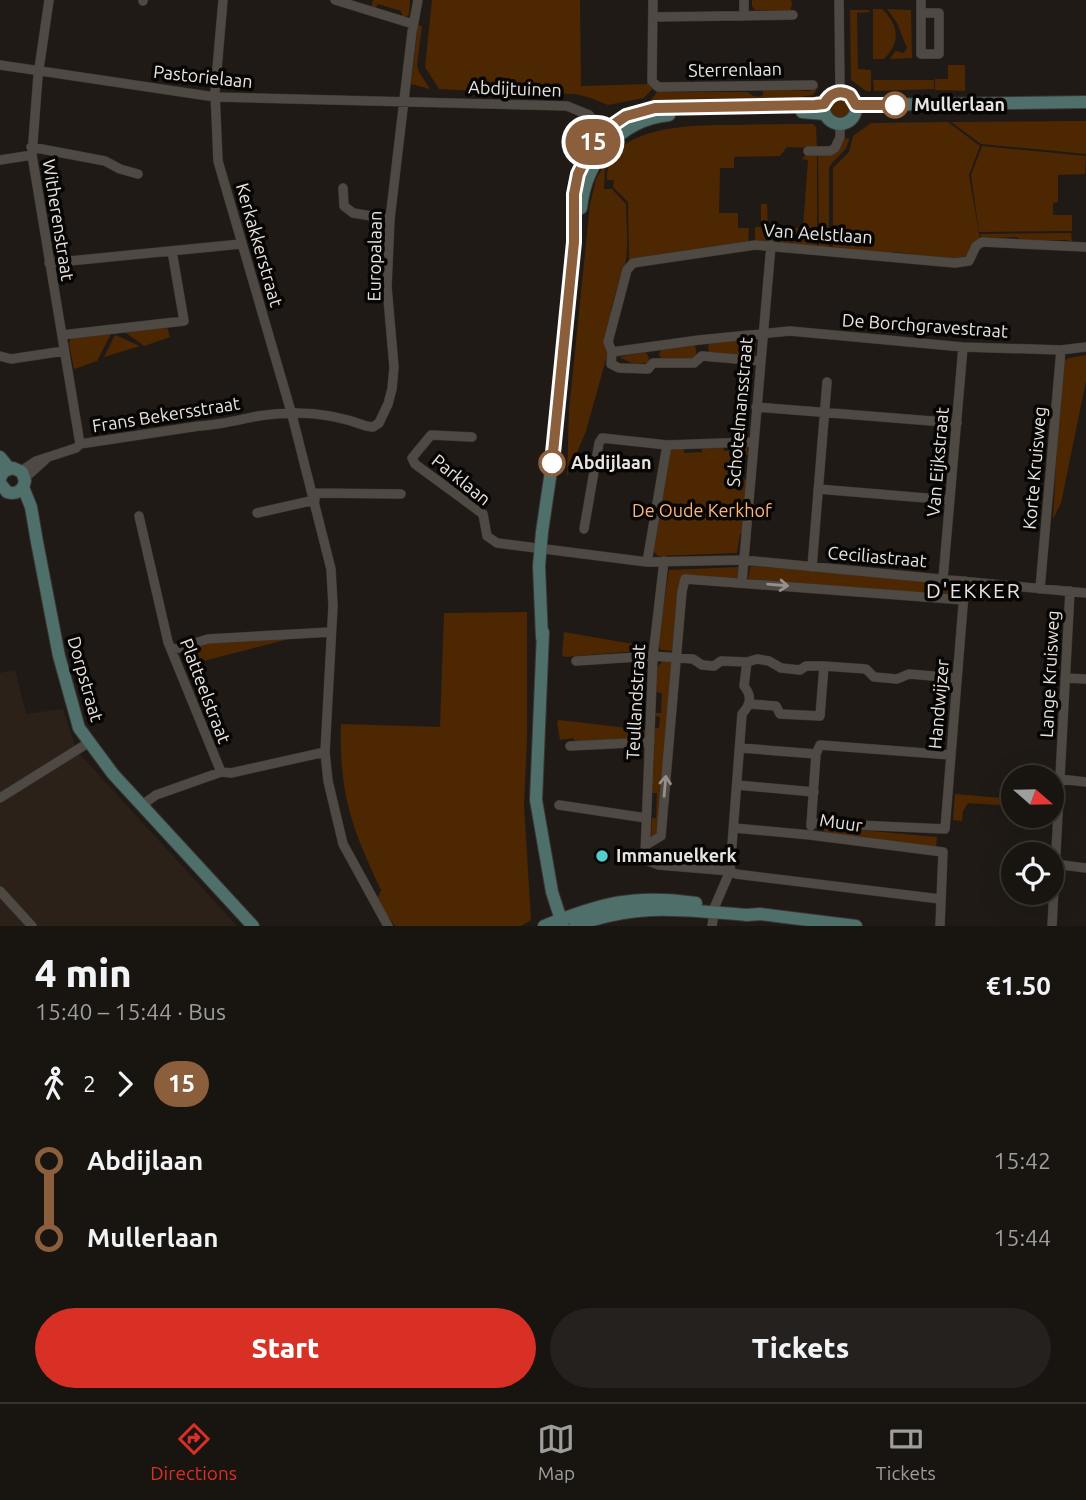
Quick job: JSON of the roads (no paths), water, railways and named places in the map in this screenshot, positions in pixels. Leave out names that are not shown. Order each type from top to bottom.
[{"type":"street","name":"Witherenstraat","points":[[49,0],[38,71],[32,151],[80,444]]},
{"type":"street","name":"Kerkakkerstraat","points":[[223,0],[215,97],[218,161],[292,415],[331,569],[326,752],[328,781],[343,844],[388,926]]},
{"type":"street","points":[[335,0],[413,24]]},
{"type":"street","name":"Europalaan","points":[[292,415],[326,414],[373,427],[382,417],[392,389],[394,367],[387,287],[390,219],[418,0]]},
{"type":"street","points":[[653,0],[653,17],[793,15]]},
{"type":"street","points":[[744,0],[744,16]]},
{"type":"street","points":[[839,0],[840,92]]},
{"type":"street","points":[[921,0],[921,13],[921,54],[939,54],[939,13],[921,13]]},
{"type":"street","name":"Sterrenlaan","points":[[653,17],[652,81],[658,87],[813,85]]},
{"type":"street","name":"Pastorielaan","points":[[0,65],[215,97],[404,102]]},
{"type":"street","points":[[840,92],[850,95],[856,108],[850,121],[840,124],[830,121],[825,109],[830,95],[840,92]]},
{"type":"street","name":"Abdijtuinen","points":[[404,102],[566,106],[583,111],[609,135]]},
{"type":"street","points":[[856,108],[1086,102]]},
{"type":"street","name":"Sterrenlaan","points":[[609,135],[626,116],[655,108],[825,109]]},
{"type":"street","points":[[856,108],[1086,109]]},
{"type":"street","points":[[808,151],[830,151],[835,148],[840,137],[840,124]]},
{"type":"street","points":[[568,923],[544,856],[536,800],[542,638],[547,608],[545,549],[554,489],[552,464],[574,242],[574,194],[578,174],[594,141],[609,135]]},
{"type":"street","points":[[0,160],[32,151],[105,161],[138,174]]},
{"type":"street","points":[[343,188],[344,206],[354,213],[390,219]]},
{"type":"street","name":"Van Aelstlaan","points":[[612,352],[608,342],[629,265],[701,252],[771,245],[955,262],[969,261],[976,246],[982,242],[1086,247]]},
{"type":"street","points":[[49,263],[241,244]]},
{"type":"street","name":"Schotelmansstraat","points":[[742,582],[771,245]]},
{"type":"street","points":[[62,335],[184,321],[172,251]]},
{"type":"street","name":"De Borchgravestraat","points":[[612,352],[790,331],[963,347],[1061,351],[1086,347]]},
{"type":"street","points":[[699,340],[702,356]]},
{"type":"street","points":[[612,352],[611,364],[619,368],[648,369],[653,363],[652,346]]},
{"type":"street","name":"Van Eijkstraat","points":[[943,579],[963,347]]},
{"type":"street","name":"Korte Kruisweg","points":[[1041,589],[1061,351]]},
{"type":"street","points":[[0,356],[11,359],[64,352]]},
{"type":"street","points":[[653,363],[694,363],[702,356],[760,361]]},
{"type":"street","points":[[812,567],[827,382]]},
{"type":"street","points":[[756,407],[957,423]]},
{"type":"street","name":"Frans Bekersstraat","points":[[8,481],[48,458],[80,444],[216,425],[255,416],[292,415]]},
{"type":"street","name":"Parklaan","points":[[472,437],[431,435],[412,458],[415,464],[483,514],[485,529],[492,541],[545,549]]},
{"type":"street","points":[[584,528],[602,438],[667,445],[753,442]]},
{"type":"street","points":[[648,562],[667,445]]},
{"type":"street","name":"Dorpstraat","points":[[0,457],[8,481],[37,542],[65,683],[79,728],[113,774],[253,926]]},
{"type":"street","points":[[818,489],[950,500]]},
{"type":"street","points":[[257,513],[314,496],[343,493],[401,494]]},
{"type":"street","name":"Platteelstraat","points":[[139,516],[168,642],[221,772]]},
{"type":"street","name":"Ceciliastraat","points":[[545,549],[648,562],[743,560],[1086,593]]},
{"type":"street","name":"Teullandstraat","points":[[664,561],[653,656],[645,855],[648,861],[659,865],[730,871]]},
{"type":"street","name":"Ceciliastraat","points":[[685,579],[964,600]]},
{"type":"street","name":"Teullandstraat","points":[[646,845],[661,836],[685,579]]},
{"type":"street","name":"Handwijzer","points":[[811,823],[940,831],[945,829],[965,581]]},
{"type":"street","name":"Lange Kruisweg","points":[[1060,765],[1070,591]]},
{"type":"street","points":[[172,650],[208,639],[331,632]]},
{"type":"street","points":[[576,661],[653,656],[693,659],[702,665],[714,666],[721,661],[763,660],[781,668],[800,670],[806,666],[866,669],[874,677],[897,679],[909,674],[957,678]]},
{"type":"street","points":[[712,926],[714,909],[730,871],[743,714],[749,704],[750,694],[744,686],[747,662]]},
{"type":"street","points":[[749,704],[776,706],[780,714],[820,716],[829,666]]},
{"type":"street","points":[[1065,678],[1086,679]]},
{"type":"street","points":[[570,746],[650,742]]},
{"type":"street","points":[[0,798],[88,743]]},
{"type":"street","points":[[810,835],[816,754],[820,745],[951,755]]},
{"type":"street","points":[[741,748],[816,754]]},
{"type":"street","points":[[142,805],[156,795],[221,772],[231,774],[326,752]]},
{"type":"street","points":[[1064,780],[1086,782]]},
{"type":"street","points":[[737,785],[814,792]]},
{"type":"street","points":[[559,805],[646,818]]},
{"type":"street","name":"Muur","points":[[734,828],[943,852],[940,899]]},
{"type":"street","points":[[1064,865],[1086,868]]},
{"type":"street","points":[[730,871],[736,874],[940,899],[940,926]]},
{"type":"street","points":[[0,891],[32,926]]},
{"type":"street","points":[[544,926],[568,923],[613,902],[661,898],[714,909],[856,926]]},
{"type":"street","name":"Lange Kruisweg","points":[[1052,926],[1053,905]]},
{"type":"place","name":"Mullerlaan","points":[[895,105]]},
{"type":"place","name":"Abdijlaan","points":[[552,463]]},
{"type":"place","name":"Immanuelkerk","points":[[602,856]]},
{"type":"district","name":"D'EKKER","points":[[974,591]]},
{"type":"park label","name":"De Oude Kerkhof","points":[[702,511]]}]
